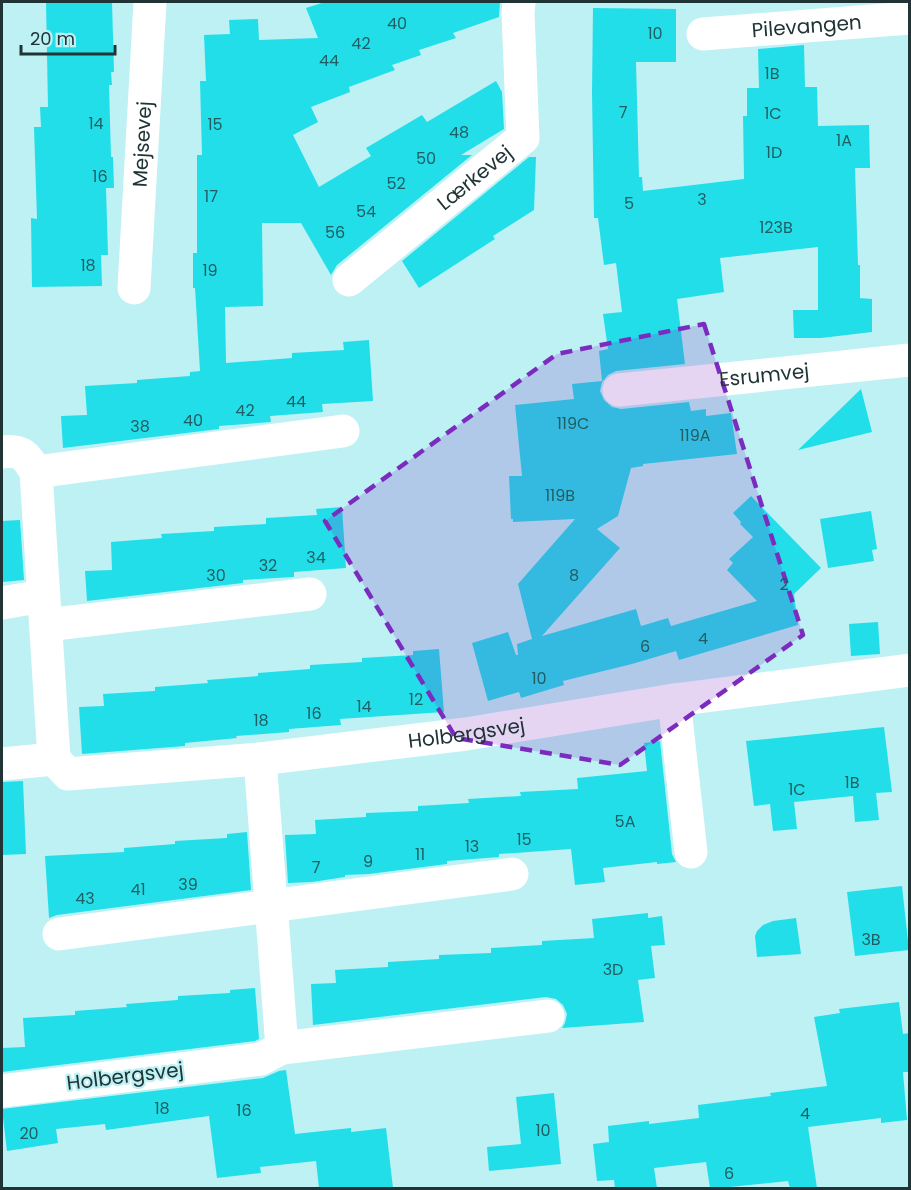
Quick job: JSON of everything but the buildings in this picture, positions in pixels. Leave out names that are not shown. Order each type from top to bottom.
[{"type":"street","name":"Mejsevej","points":[[134,288],[150,2]]},
{"type":"street","name":"Lærkevej","points":[[349,280],[523,138],[519,2]]},
{"type":"street","name":"Pilevangen","points":[[703,34],[909,18]]},
{"type":"street","name":"Esrumvej","points":[[619,390],[909,360]]},
{"type":"street","points":[[36,472],[343,431]]},
{"type":"street","points":[[2,452],[14,450],[26,458],[36,472],[54,759],[2,764]]},
{"type":"street","points":[[2,603],[45,611],[310,594]]},
{"type":"street","name":"Holbergsvej","points":[[54,759],[68,774],[260,759],[466,734],[674,700],[909,670]]},
{"type":"street","points":[[674,700],[691,852]]},
{"type":"street","points":[[260,759],[282,1048]]},
{"type":"street","points":[[59,934],[512,874]]},
{"type":"street","name":"Holbergsvej","points":[[2,1092],[261,1059],[282,1048],[548,1016]]},
{"type":"highlighted area","points":[[704,324],[803,635],[620,765],[456,738],[325,521],[557,354]]}]
